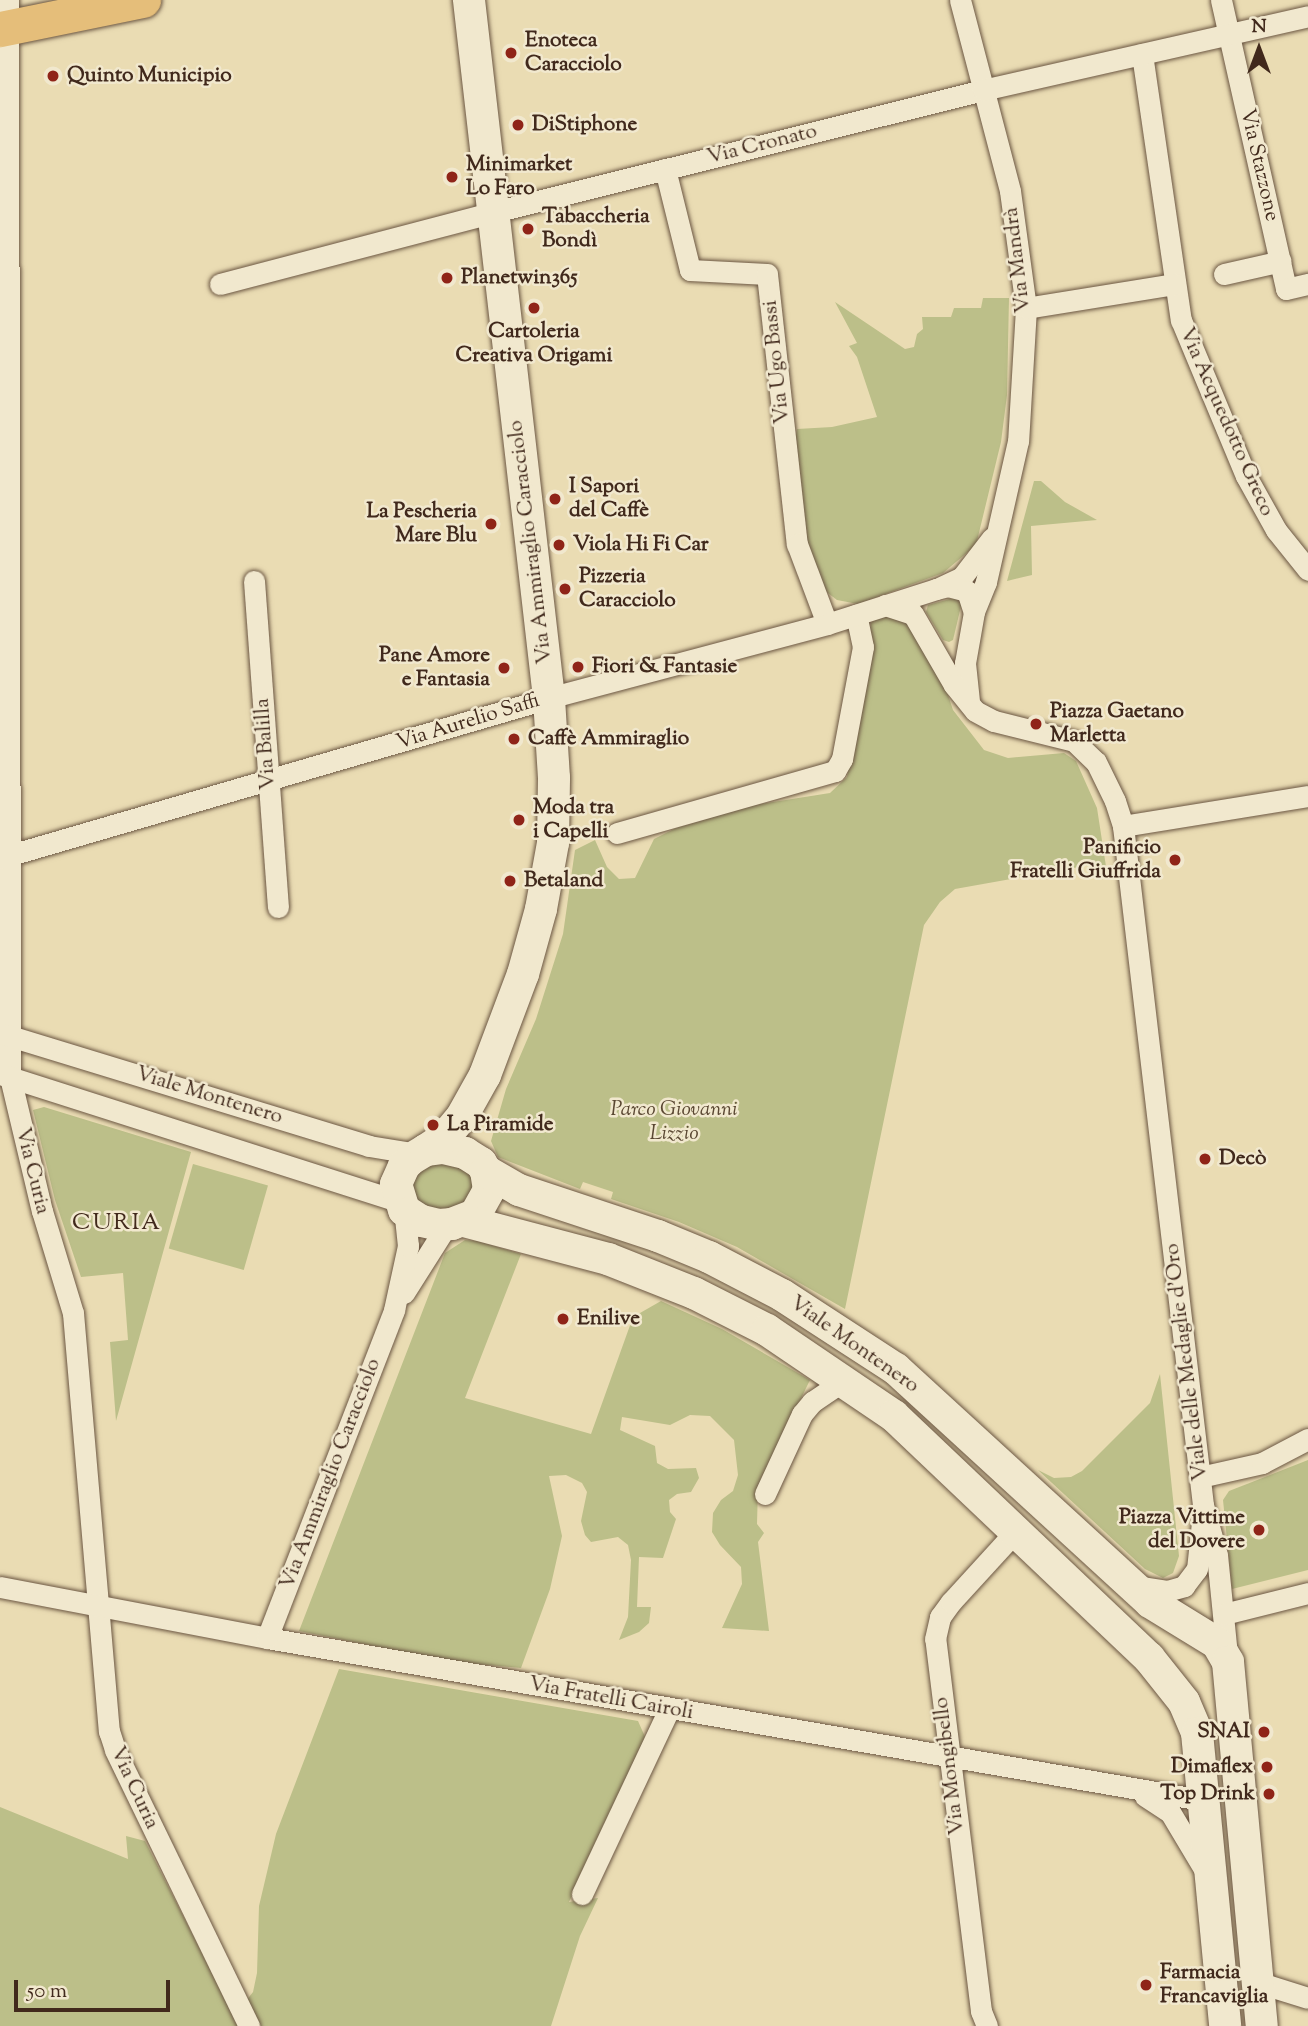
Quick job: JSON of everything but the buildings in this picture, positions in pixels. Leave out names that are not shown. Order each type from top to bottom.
[{"type":"main road","points":[[5,19],[143,0]]},
{"type":"main road","name":"Via Ammiraglio Caracciolo","points":[[422,1152],[444,1138],[461,1118],[485,1076],[523,974],[541,909],[553,843],[554,778],[549,698],[469,0]]},
{"type":"main road","name":"Via Ammiraglio Caracciolo","points":[[484,1167],[477,1122],[485,1076]]},
{"type":"main road","points":[[453,1149],[484,1167],[486,1198],[475,1215],[455,1223],[421,1221],[402,1206],[396,1184],[399,1174],[404,1166],[422,1152],[453,1149]]},
{"type":"main road","name":"Viale Montenero","points":[[484,1167],[519,1190],[658,1236],[709,1257],[782,1295],[905,1376],[1150,1602],[1217,1643],[1228,1662]]},
{"type":"main road","name":"Viale Montenero","points":[[455,1223],[607,1259],[694,1293],[767,1330],[885,1409],[929,1447],[1014,1533],[1149,1658],[1184,1702],[1197,1733],[1202,1800]]},
{"type":"main road","points":[[1149,1658],[1192,1686],[1204,1690],[1215,1684],[1228,1662]]},
{"type":"main road","name":"Viale delle Medaglie d'Oro","points":[[1228,1662],[1262,2026]]},
{"type":"main road","points":[[1202,1800],[1225,2026]]},
{"type":"street","name":"Via Mandrà","points":[[960,0],[1010,191],[1026,308],[1018,441],[986,582],[974,612]]},
{"type":"street","name":"Via Stazzone","points":[[1221,0],[1286,289],[1308,284]]},
{"type":"street","name":"Via Cronato","points":[[220,284],[494,212],[983,90],[1308,16]]},
{"type":"street","name":"Via Curia","points":[[5,19],[5,1076],[73,1313],[109,1731],[114,1750],[249,2026]]},
{"type":"street","name":"Via Acquedotto Greco","points":[[1142,54],[1181,320],[1246,476],[1276,530],[1308,570]]},
{"type":"street","name":"Via Ugo Bassi","points":[[665,169],[690,270],[767,274],[797,544],[828,624]]},
{"type":"street","points":[[1224,274],[1281,261]]},
{"type":"street","points":[[1026,308],[1174,284]]},
{"type":"street","points":[[936,589],[962,576],[973,565],[1000,525]]},
{"type":"street","name":"Via Balilla","points":[[254,581],[278,907]]},
{"type":"street","points":[[936,589],[948,586],[967,591],[974,612],[965,663],[969,702]]},
{"type":"street","name":"Via Aurelio Saffi","points":[[5,856],[549,698],[828,624],[936,589]]},
{"type":"street","points":[[886,605],[913,614],[954,685],[969,702]]},
{"type":"street","points":[[617,833],[835,771],[842,760],[863,647],[856,615]]},
{"type":"street","name":"Viale delle Medaglie d'Oro","points":[[969,702],[984,717],[1063,736],[1084,749],[1104,778],[1123,826],[1203,1506],[1217,1555],[1228,1662]]},
{"type":"street","points":[[1123,826],[1308,796]]},
{"type":"street","name":"Viale Montenero","points":[[5,1034],[369,1146],[422,1152]]},
{"type":"street","name":"Viale Montenero","points":[[5,1076],[402,1206]]},
{"type":"street","points":[[394,1310],[408,1246],[402,1206]]},
{"type":"street","points":[[394,1310],[455,1223]]},
{"type":"street","name":"Via Ammiraglio Caracciolo","points":[[267,1638],[394,1310]]},
{"type":"street","points":[[765,1494],[802,1414],[812,1402],[845,1380]]},
{"type":"street","points":[[1200,1477],[1262,1463],[1308,1439]]},
{"type":"street","points":[[1132,1585],[1167,1591],[1176,1589],[1190,1579],[1199,1557],[1203,1506]]},
{"type":"street","name":"Via Mongibello","points":[[987,2026],[981,2011],[935,1639],[940,1617],[1014,1533]]},
{"type":"street","name":"Via Fratelli Cairoli","points":[[0,1587],[267,1638],[1202,1800]]},
{"type":"street","points":[[1224,1614],[1308,1593]]},
{"type":"street","points":[[582,1894],[668,1709]]},
{"type":"street","points":[[1126,1788],[1162,1805],[1170,1812],[1212,1885]]},
{"type":"street","points":[[1257,1982],[1308,1998]]},
{"type":"green space","points":[[983,298],[1009,298],[1007,395],[1001,442],[976,545],[943,573],[858,604],[837,600],[824,590],[804,549],[794,445],[797,429],[832,427],[877,417],[857,357],[849,346],[857,343],[835,302],[905,349],[914,347],[917,334],[923,329],[922,317],[951,317],[954,308],[981,308]]},
{"type":"green space","points":[[1034,481],[1041,481],[1065,502],[1097,520],[1031,526],[1032,575],[1007,581]]},
{"type":"green space","points":[[957,597],[962,602],[953,640],[949,642],[943,640],[926,612],[928,605]]},
{"type":"green space","name":"Parco Giovanni Lizzio","points":[[892,615],[906,621],[946,689],[953,710],[984,750],[1008,758],[1064,753],[1076,761],[1097,808],[1107,873],[1090,865],[955,889],[940,902],[924,925],[845,1309],[737,1247],[679,1222],[611,1199],[613,1192],[583,1182],[580,1189],[498,1157],[491,1141],[506,1089],[536,1019],[563,934],[575,850],[595,840],[607,867],[619,879],[635,878],[654,839],[676,828],[754,805],[830,793],[847,777],[871,623],[876,618]]},
{"type":"green space","points":[[44,1107],[191,1152],[116,1421],[110,1342],[128,1340],[123,1273],[81,1277],[55,1200],[33,1110]]},
{"type":"green space","points":[[452,1158],[479,1181],[456,1214],[417,1208],[407,1178],[411,1171]]},
{"type":"green space","points":[[193,1164],[268,1185],[244,1270],[169,1249]]},
{"type":"green space","points":[[465,1240],[478,1241],[521,1254],[465,1398],[591,1434],[633,1317],[661,1301],[722,1329],[810,1380],[758,1486],[757,1524],[764,1533],[758,1542],[769,1631],[722,1628],[742,1584],[741,1567],[720,1545],[712,1532],[713,1513],[721,1500],[733,1491],[738,1475],[734,1440],[710,1416],[690,1415],[670,1425],[622,1417],[620,1430],[655,1446],[657,1463],[668,1469],[696,1468],[699,1478],[691,1492],[677,1494],[669,1500],[670,1512],[676,1519],[663,1558],[639,1557],[637,1607],[651,1607],[649,1623],[639,1632],[619,1640],[628,1617],[631,1560],[628,1545],[618,1537],[591,1542],[585,1535],[581,1521],[587,1492],[582,1483],[566,1475],[549,1476],[562,1536],[550,1589],[521,1668],[454,1662],[299,1631],[445,1253]]},
{"type":"green space","points":[[1160,1374],[1179,1556],[1173,1573],[1163,1578],[1145,1569],[1038,1470],[1054,1478],[1071,1477],[1082,1471],[1150,1403]]},
{"type":"green space","points":[[1308,1460],[1308,1570],[1232,1589],[1223,1500],[1229,1491]]},
{"type":"green space","points":[[339,1669],[638,1721],[646,1739],[569,1902],[598,1898],[580,1936],[551,2026],[261,2026],[246,2001],[253,1992],[257,1973],[259,1906],[276,1834]]},
{"type":"green space","points":[[0,1807],[128,1859],[126,1836],[145,1841],[239,2026],[0,2026]]},
{"type":"place","name":"Enoteca Caracciolo","points":[[511,53]]},
{"type":"place","name":"Quinto Municipio","points":[[53,76]]},
{"type":"place","name":"DiStiphone","points":[[518,125]]},
{"type":"place","name":"Minimarket Lo Faro","points":[[452,177]]},
{"type":"place","name":"Tabaccheria Bondì","points":[[528,229]]},
{"type":"place","name":"Planetwin365","points":[[447,278]]},
{"type":"place","name":"Cartoleria Creativa Origami","points":[[534,308]]},
{"type":"place","name":"I Sapori del Caffè","points":[[555,499]]},
{"type":"place","name":"La Pescheria Mare Blu","points":[[491,524]]},
{"type":"place","name":"Viola Hi Fi Car","points":[[559,545]]},
{"type":"place","name":"Pizzeria Caracciolo","points":[[565,589]]},
{"type":"place","name":"Fiori & Fantasie","points":[[578,667]]},
{"type":"place","name":"Pane Amore e Fantasia","points":[[504,668]]},
{"type":"place","name":"Piazza Gaetano Marletta","points":[[1036,724]]},
{"type":"place","name":"Caffè Ammiraglio","points":[[514,739]]},
{"type":"place","name":"Moda tra i Capelli","points":[[519,820]]},
{"type":"place","name":"Panificio Fratelli Giuffrida","points":[[1175,860]]},
{"type":"place","name":"Betaland","points":[[510,881]]},
{"type":"place","name":"La Piramide","points":[[433,1125]]},
{"type":"place","name":"Decò","points":[[1205,1159]]},
{"type":"place","name":"Enilive","points":[[563,1319]]},
{"type":"place","name":"Piazza Vittime del Dovere","points":[[1259,1530]]},
{"type":"place","name":"SNAI","points":[[1264,1732]]},
{"type":"place","name":"Dimaflex","points":[[1267,1767]]},
{"type":"place","name":"Top Drink","points":[[1269,1794]]},
{"type":"place","name":"Farmacia Francaviglia","points":[[1146,1985]]},
{"type":"district","name":"CURIA","points":[[117,1224]]}]
